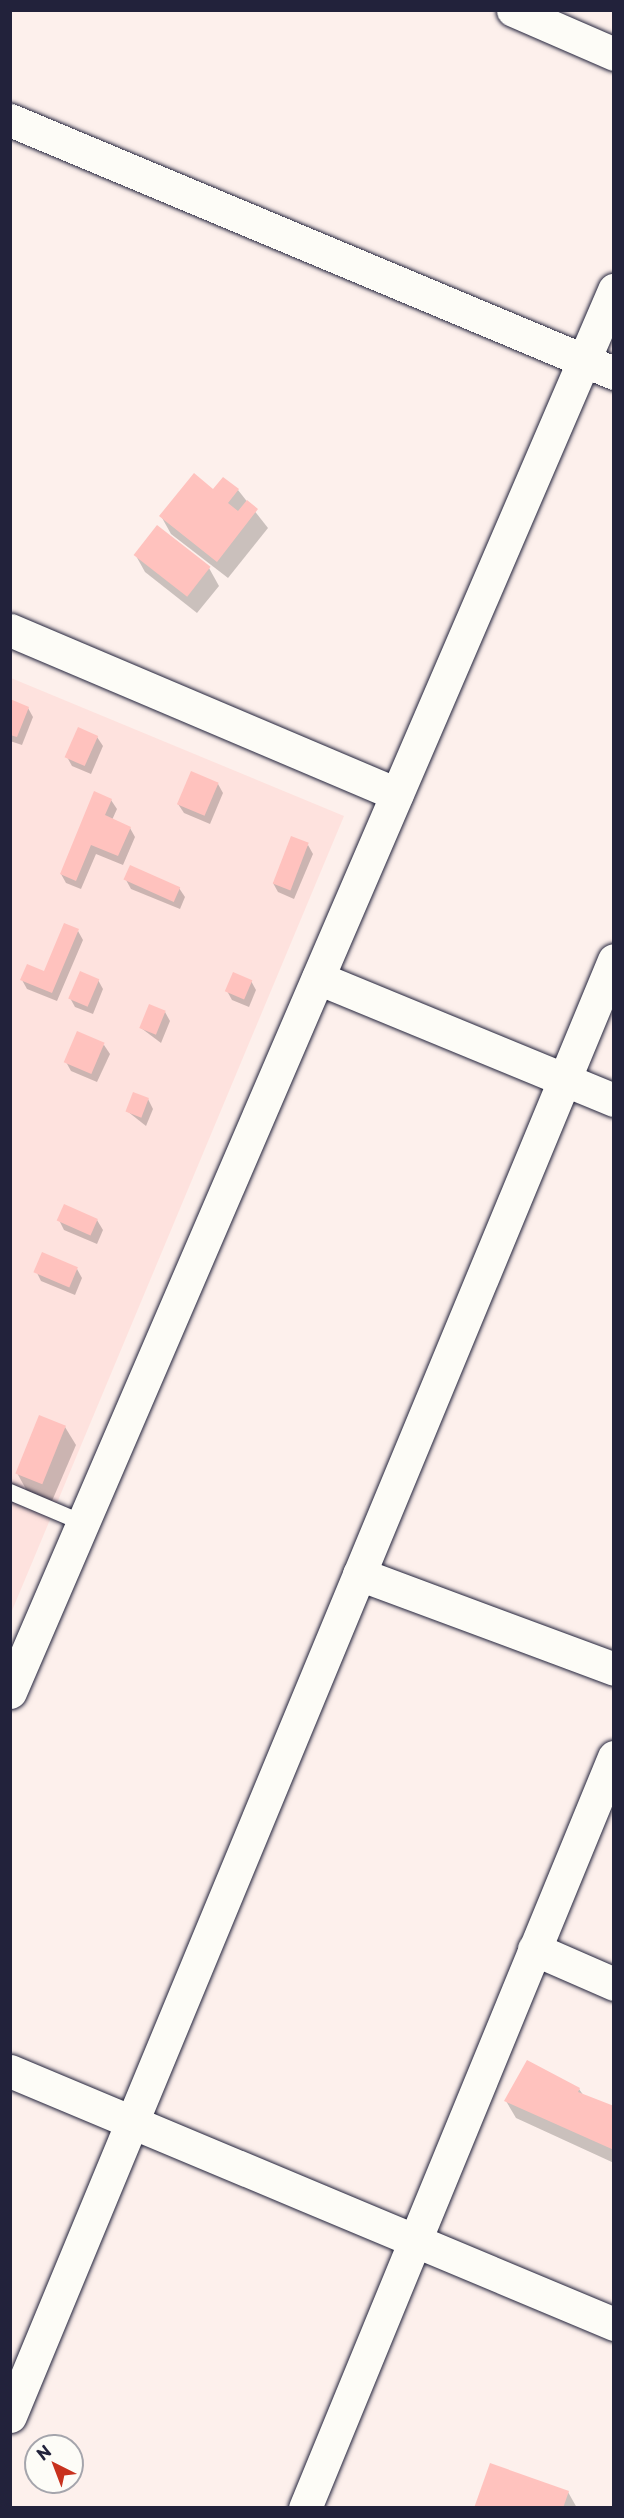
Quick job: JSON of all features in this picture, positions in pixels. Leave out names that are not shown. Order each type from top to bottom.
[{"type":"street","points":[[513,10],[614,54]]},
{"type":"street","points":[[10,120],[599,366]]},
{"type":"street","points":[[10,1692],[397,794],[599,366],[614,290]]},
{"type":"street","points":[[10,630],[397,794]]},
{"type":"street","points":[[10,2416],[614,960]]},
{"type":"street","points":[[318,978],[614,1100]]},
{"type":"street","points":[[359,1574],[614,1669]]},
{"type":"street","points":[[305,2508],[614,1757]]},
{"type":"street","points":[[534,1950],[614,1984]]},
{"type":"street","points":[[10,2071],[614,2324]]},
{"type":"lane","points":[[10,1492],[83,1523]]},
{"type":"shaded area","points":[[11,678],[344,816],[11,1613]]},
{"type":"building","points":[[194,473],[213,489],[223,477],[239,489],[228,503],[238,511],[247,500],[258,509],[217,562],[159,516]]},
{"type":"building","points":[[157,525],[211,567],[187,597],[134,555]]},
{"type":"building","points":[[10,699],[29,707],[17,737],[10,735]]},
{"type":"building","points":[[78,727],[98,736],[85,766],[65,757]]},
{"type":"building","points":[[191,771],[219,783],[205,816],[177,804]]},
{"type":"building","points":[[94,791],[112,799],[105,815],[131,827],[118,856],[91,845],[76,881],[60,874]]},
{"type":"building","points":[[291,836],[309,843],[290,890],[273,884]]},
{"type":"building","points":[[130,865],[180,887],[174,902],[123,880]]},
{"type":"building","points":[[64,923],[79,929],[52,993],[20,980],[27,964],[44,971]]},
{"type":"building","points":[[80,971],[99,979],[88,1007],[68,999]]},
{"type":"building","points":[[233,972],[252,980],[244,1000],[225,991]]},
{"type":"building","points":[[149,1004],[166,1011],[156,1035],[139,1028]]},
{"type":"building","points":[[77,1031],[105,1043],[91,1074],[64,1062]]},
{"type":"building","points":[[133,1092],[149,1098],[141,1118],[125,1112]]},
{"type":"building","points":[[64,1204],[98,1219],[90,1235],[57,1220]]},
{"type":"building","points":[[42,1252],[78,1267],[69,1287],[33,1272]]},
{"type":"building","points":[[39,1415],[66,1426],[42,1484],[15,1473]]},
{"type":"building","points":[[527,2060],[580,2088],[578,2092],[614,2106],[614,2150],[504,2101]]},
{"type":"building","points":[[490,2463],[569,2491],[563,2508],[474,2508]]}]
